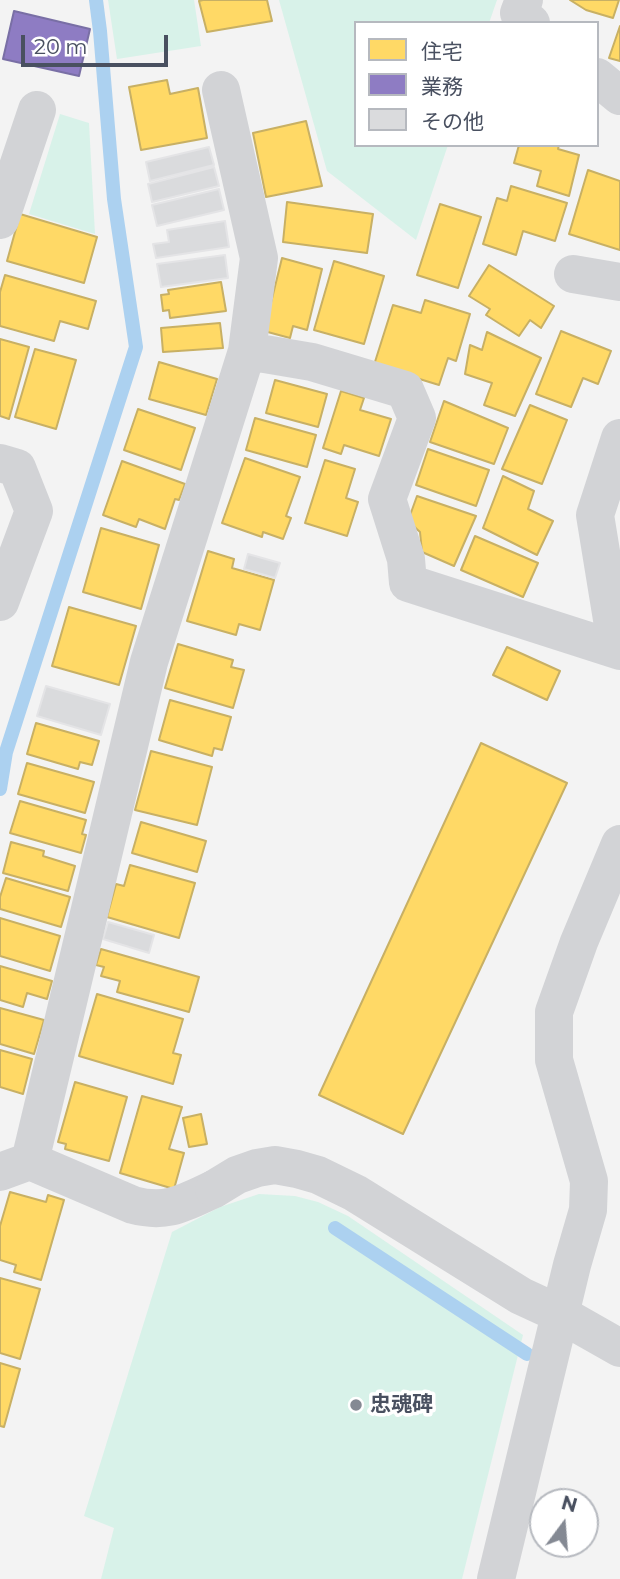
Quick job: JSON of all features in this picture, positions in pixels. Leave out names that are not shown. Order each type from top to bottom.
[{"type":"street","points":[[524,0],[519,13],[529,21]]},
{"type":"street","points":[[599,79],[620,96]]},
{"type":"street","points":[[221,90],[260,258],[247,351],[149,662],[15,1167],[149,1209],[163,1209],[188,1201],[237,1175],[266,1166],[275,1165],[318,1175],[355,1193],[521,1296],[560,1314],[620,1348]]},
{"type":"street","points":[[0,220],[37,110]]},
{"type":"street","points":[[573,274],[620,282]]},
{"type":"street","points":[[247,351],[312,362],[405,390],[417,418],[387,499],[405,559],[408,583],[619,650],[595,515],[620,438]]},
{"type":"street","points":[[0,463],[17,468],[34,511],[0,602]]},
{"type":"street","points":[[496,1579],[572,1265],[588,1210],[589,1181],[554,1060],[554,1012],[579,942],[620,844]]},
{"type":"green space","points":[[108,0],[194,0],[201,46],[117,59]]},
{"type":"green space","points":[[279,0],[497,0],[490,21],[354,21],[354,147],[447,147],[416,240],[327,171]]},
{"type":"green space","points":[[60,114],[89,123],[95,234],[29,214]]},
{"type":"green space","points":[[259,1194],[295,1196],[318,1202],[348,1216],[523,1335],[462,1579],[101,1579],[114,1528],[84,1516],[172,1232],[220,1207]]},
{"type":"building: 住宅","points":[[267,0],[272,21],[207,32],[199,1]]},
{"type":"building: 住宅","points":[[570,0],[619,0],[613,18],[586,10]]},
{"type":"building: 住宅","points":[[620,26],[620,61],[609,58]]},
{"type":"building: 住宅","points":[[167,80],[170,94],[198,88],[207,138],[141,150],[129,87]]},
{"type":"building: 住宅","points":[[306,121],[322,186],[266,197],[253,133]]},
{"type":"building: 住宅","points":[[518,147],[558,147],[579,155],[569,196],[537,186],[541,171],[514,163]]},
{"type":"building: 住宅","points":[[588,170],[620,181],[620,250],[569,234]]},
{"type":"building: 住宅","points":[[511,186],[567,203],[555,241],[523,231],[516,255],[483,244],[497,198],[507,201]]},
{"type":"building: 住宅","points":[[287,202],[373,214],[367,253],[283,242]]},
{"type":"building: 住宅","points":[[440,204],[481,217],[458,288],[417,275]]},
{"type":"building: 住宅","points":[[20,214],[97,237],[84,283],[7,261]]},
{"type":"building: 住宅","points":[[282,258],[322,269],[307,330],[293,326],[290,338],[264,331]]},
{"type":"building: 住宅","points":[[334,261],[384,276],[364,344],[314,330]]},
{"type":"building: 住宅","points":[[489,265],[554,306],[541,328],[530,320],[519,336],[486,315],[490,309],[469,296]]},
{"type":"building: 住宅","points":[[5,275],[96,301],[88,329],[60,321],[54,341],[0,326],[0,292]]},
{"type":"building: 住宅","points":[[221,282],[226,311],[170,318],[169,310],[163,311],[161,295],[169,294],[168,290]]},
{"type":"building: 住宅","points":[[425,300],[470,314],[456,361],[448,358],[439,385],[374,365],[393,305],[421,313]]},
{"type":"building: 住宅","points":[[220,323],[223,348],[163,352],[161,328]]},
{"type":"building: 住宅","points":[[561,331],[611,351],[598,384],[583,378],[571,407],[536,394]]},
{"type":"building: 住宅","points":[[487,332],[541,358],[515,416],[484,405],[492,383],[465,374],[470,345],[482,350]]},
{"type":"building: 住宅","points":[[0,339],[29,347],[9,419],[0,416]]},
{"type":"building: 住宅","points":[[35,349],[76,360],[56,429],[15,417]]},
{"type":"building: 住宅","points":[[159,362],[217,379],[206,415],[149,399]]},
{"type":"building: 住宅","points":[[275,380],[327,394],[318,427],[266,413]]},
{"type":"building: 住宅","points":[[341,391],[364,398],[360,410],[391,419],[379,456],[344,445],[341,454],[323,448]]},
{"type":"building: 住宅","points":[[444,401],[508,428],[494,464],[430,442]]},
{"type":"building: 住宅","points":[[530,405],[567,420],[542,484],[502,469]]},
{"type":"building: 住宅","points":[[138,409],[195,428],[181,470],[124,450]]},
{"type":"building: 住宅","points":[[255,418],[316,435],[307,467],[246,450]]},
{"type":"building: 住宅","points":[[428,449],[489,470],[476,506],[416,485]]},
{"type":"building: 住宅","points":[[245,458],[300,477],[286,516],[291,518],[283,539],[263,532],[262,537],[222,523]]},
{"type":"building: 住宅","points":[[325,460],[355,469],[346,498],[358,502],[347,536],[305,523]]},
{"type":"building: 住宅","points":[[122,461],[185,484],[179,500],[175,499],[165,529],[139,519],[136,527],[103,515]]},
{"type":"building: 住宅","points":[[503,476],[534,491],[528,509],[553,521],[537,555],[483,528]]},
{"type":"building: 住宅","points":[[417,496],[476,516],[454,566],[422,552],[420,532],[408,521]]},
{"type":"building: 住宅","points":[[101,528],[159,545],[141,609],[83,592]]},
{"type":"building: 住宅","points":[[475,536],[538,563],[523,597],[461,570]]},
{"type":"building: 住宅","points":[[208,551],[234,559],[232,568],[274,580],[260,630],[239,624],[236,635],[187,621]]},
{"type":"building: 住宅","points":[[69,607],[136,626],[119,685],[52,666]]},
{"type":"building: 住宅","points":[[178,644],[233,660],[231,667],[244,670],[233,708],[165,688]]},
{"type":"building: 住宅","points":[[507,647],[560,671],[547,700],[493,675]]},
{"type":"building: 住宅","points":[[170,700],[231,717],[222,750],[214,748],[212,756],[159,740]]},
{"type":"building: 住宅","points":[[36,723],[99,741],[92,765],[80,762],[78,769],[27,754]]},
{"type":"building: 住宅","points":[[481,743],[567,783],[403,1134],[319,1095]]},
{"type":"building: 住宅","points":[[151,751],[212,767],[197,825],[135,810]]},
{"type":"building: 住宅","points":[[27,763],[94,782],[85,813],[18,794]]},
{"type":"building: 住宅","points":[[20,801],[86,820],[82,834],[86,835],[81,853],[10,833]]},
{"type":"building: 住宅","points":[[141,822],[206,841],[197,872],[132,853]]},
{"type":"building: 住宅","points":[[11,842],[44,851],[43,856],[75,866],[68,891],[3,873]]},
{"type":"building: 住宅","points":[[130,865],[195,883],[179,938],[107,917],[116,884],[124,886]]},
{"type":"building: 住宅","points":[[6,878],[70,897],[61,927],[0,909],[0,897]]},
{"type":"building: 住宅","points":[[0,918],[60,936],[50,971],[0,956]]},
{"type":"building: 住宅","points":[[101,949],[199,977],[189,1012],[117,992],[120,981],[101,976],[104,967],[96,965]]},
{"type":"building: 住宅","points":[[0,966],[52,981],[47,999],[27,993],[23,1007],[0,1000]]},
{"type":"building: 住宅","points":[[97,994],[183,1019],[173,1053],[181,1055],[173,1084],[79,1056]]},
{"type":"building: 住宅","points":[[0,1008],[44,1020],[34,1054],[0,1044]]},
{"type":"building: 住宅","points":[[0,1050],[32,1059],[23,1094],[0,1087]]},
{"type":"building: 住宅","points":[[75,1082],[127,1097],[109,1161],[65,1149],[66,1144],[58,1142]]},
{"type":"building: 住宅","points":[[142,1096],[182,1107],[169,1149],[184,1153],[174,1189],[120,1173]]},
{"type":"building: 住宅","points":[[201,1114],[207,1144],[189,1147],[183,1118]]},
{"type":"building: 住宅","points":[[10,1192],[46,1202],[48,1195],[64,1200],[41,1280],[14,1272],[16,1265],[0,1260],[0,1226]]},
{"type":"building: 住宅","points":[[0,1278],[40,1289],[20,1359],[0,1353]]},
{"type":"building: 住宅","points":[[0,1363],[20,1369],[4,1427],[0,1426]]},
{"type":"building: 業務","points":[[14,11],[90,29],[79,76],[3,59]]},
{"type":"building: その他","points":[[209,147],[214,165],[150,181],[146,162]]},
{"type":"building: その他","points":[[214,167],[219,186],[152,202],[148,184]]},
{"type":"building: その他","points":[[219,189],[224,210],[157,226],[152,205]]},
{"type":"building: その他","points":[[225,221],[229,247],[156,258],[153,244],[169,242],[167,230]]},
{"type":"building: その他","points":[[225,255],[228,278],[161,287],[157,264]]},
{"type":"building: その他","points":[[248,554],[280,563],[275,578],[244,569]]},
{"type":"building: その他","points":[[46,686],[110,704],[101,735],[37,716]]},
{"type":"building: その他","points":[[108,922],[154,935],[149,953],[103,939]]},
{"type":"waterway","points":[[0,789],[6,752],[136,347],[114,199],[96,0]]},
{"type":"waterway","points":[[335,1228],[527,1354]]},
{"type":"place","name":"忠魂碑","points":[[356,1405]]}]
